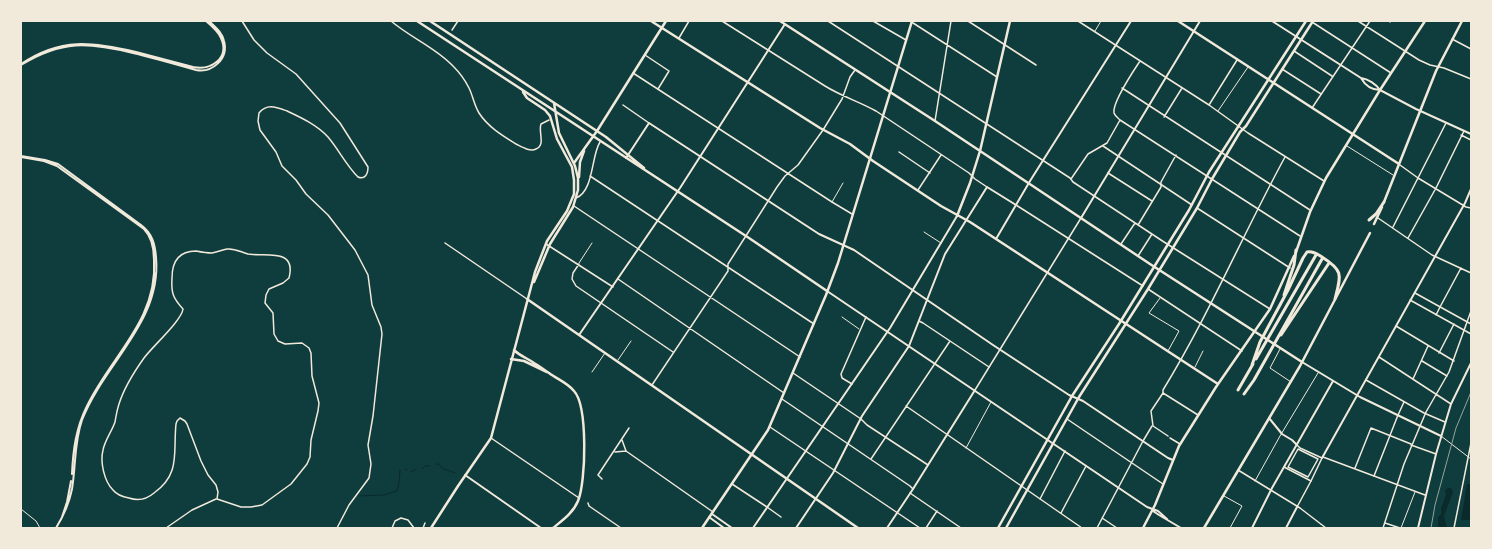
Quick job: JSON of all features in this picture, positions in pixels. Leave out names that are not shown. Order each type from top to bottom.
[{"type":"highway","points":[[1369,220],[1376,214],[1384,202]]},
{"type":"highway","points":[[1283,300],[1294,265],[1296,250]]},
{"type":"highway","points":[[1252,365],[1260,342],[1283,300],[1305,254],[1314,252],[1338,269],[1340,279],[1335,299]]},
{"type":"highway","points":[[1238,390],[1316,255]]},
{"type":"highway","points":[[1244,394],[1322,259]]},
{"type":"highway","points":[[1269,353],[1329,263]]},
{"type":"main road","points":[[417,21],[600,142],[627,157],[827,291]]},
{"type":"main road","points":[[430,21],[610,139],[627,157]]},
{"type":"main road","points":[[651,21],[823,130],[848,143],[918,191],[957,216],[967,220],[1218,384]]},
{"type":"main road","points":[[572,167],[574,162],[597,131],[666,21]]},
{"type":"main road","points":[[780,21],[1302,362]]},
{"type":"main road","points":[[702,528],[770,427],[814,324],[843,245],[911,21]]},
{"type":"main road","points":[[957,216],[980,151],[1010,21]]},
{"type":"main road","points":[[1178,21],[1399,164]]},
{"type":"main road","points":[[998,528],[1072,396],[1143,286],[1167,244],[1192,205],[1221,153],[1306,21]]},
{"type":"main road","points":[[1144,528],[1151,509],[1164,485],[1180,444],[1218,384],[1270,309],[1290,268],[1310,210],[1324,181],[1380,90],[1425,21]]},
{"type":"main road","points":[[1374,224],[1378,218],[1438,67],[1462,21]]},
{"type":"main road","points":[[1006,528],[1078,399],[1148,289],[1243,129],[1312,22]]},
{"type":"main road","points":[[431,528],[491,438],[527,298],[548,244],[572,201],[574,186],[572,167],[556,139],[549,115],[545,110],[527,98],[522,90]]},
{"type":"main road","points":[[554,103],[560,137],[574,162],[578,181]]},
{"type":"main road","points":[[548,244],[574,206],[579,163],[585,149]]},
{"type":"main road","points":[[1204,528],[1291,382],[1370,233]]},
{"type":"main road","points":[[527,298],[858,528]]},
{"type":"main road","points":[[514,350],[519,355],[539,365],[574,390],[581,404],[584,465],[582,487],[579,498],[570,514],[553,528]]},
{"type":"main road","points":[[511,359],[524,361],[547,372]]},
{"type":"street","points":[[21,64],[38,54],[54,48],[71,44],[87,44],[103,45],[193,67],[206,68],[212,66],[218,60],[223,47],[220,35],[207,21]]},
{"type":"street","points":[[242,21],[254,40],[267,53],[296,74],[340,124],[368,167],[367,173],[364,177],[358,177],[328,138],[304,118],[275,107],[267,107],[259,113],[258,121],[260,130],[276,152],[282,166],[296,180],[306,194],[325,212],[351,245],[361,261],[369,278],[372,305],[382,330],[382,349],[368,445],[371,460],[370,474],[368,480],[349,505],[337,528]]},
{"type":"street","points":[[391,21],[438,53],[452,65],[469,87],[475,104],[483,118],[491,127],[502,134],[525,148],[535,150],[539,147],[541,142],[541,124],[549,120]]},
{"type":"street","points":[[452,30],[458,21]]},
{"type":"street","points":[[678,38],[689,21]]},
{"type":"street","points":[[722,21],[824,86],[844,97],[867,106],[987,187],[1143,286]]},
{"type":"street","points":[[828,21],[1071,179],[1167,244],[1270,309]]},
{"type":"street","points":[[873,21],[906,40]]},
{"type":"street","points":[[911,21],[997,78]]},
{"type":"street","points":[[935,121],[951,21]]},
{"type":"street","points":[[968,21],[1036,65]]},
{"type":"street","points":[[1078,21],[1324,181]]},
{"type":"street","points":[[996,239],[1131,21]]},
{"type":"street","points":[[887,528],[948,435],[1200,21]]},
{"type":"street","points":[[1272,21],[1340,66],[1377,86],[1380,90]]},
{"type":"street","points":[[1358,21],[1422,62],[1444,68],[1471,79]]},
{"type":"street","points":[[1312,108],[1370,21]]},
{"type":"street","points":[[1312,22],[1391,74]]},
{"type":"street","points":[[579,335],[678,191],[785,24]]},
{"type":"street","points":[[1452,39],[1471,49]]},
{"type":"street","points":[[1294,51],[1333,77]]},
{"type":"street","points":[[645,55],[670,71],[658,89]]},
{"type":"street","points":[[1209,105],[1237,60]]},
{"type":"street","points":[[1140,61],[1122,88],[1114,111],[1115,115],[1120,120],[1301,236]]},
{"type":"street","points":[[1282,69],[1322,94]]},
{"type":"street","points":[[652,385],[728,271],[728,264],[768,202],[788,173],[798,165],[823,130],[844,97],[850,77],[856,70]]},
{"type":"street","points":[[633,73],[852,214]]},
{"type":"street","points":[[1361,78],[1364,83],[1375,90],[1380,90],[1471,134]]},
{"type":"street","points":[[1122,88],[1164,117],[1310,210]]},
{"type":"street","points":[[1164,117],[1182,88]]},
{"type":"street","points":[[623,106],[819,234],[851,248],[1000,350],[1173,460]]},
{"type":"street","points":[[1071,179],[1088,154],[1107,143],[1120,120]]},
{"type":"street","points":[[627,157],[649,123]]},
{"type":"street","points":[[1393,227],[1446,123]]},
{"type":"street","points":[[1408,238],[1436,188],[1464,131]]},
{"type":"street","points":[[1461,136],[1471,140]]},
{"type":"street","points":[[576,198],[584,193],[600,142]]},
{"type":"street","points":[[1103,146],[1192,205]]},
{"type":"street","points":[[898,152],[930,172]]},
{"type":"street","points":[[918,191],[941,155]]},
{"type":"street","points":[[1138,225],[1176,155]]},
{"type":"street","points":[[21,157],[44,161],[57,166],[142,228],[150,239],[154,256],[154,283],[146,311],[92,396],[79,424],[74,448],[70,489],[61,519],[56,528]]},
{"type":"street","points":[[1097,528],[1152,426],[1151,411],[1182,360],[1285,157]]},
{"type":"street","points":[[1399,164],[1418,178],[1471,208]]},
{"type":"street","points":[[1108,173],[1152,201]]},
{"type":"street","points":[[590,176],[814,324]]},
{"type":"street","points":[[796,528],[835,470],[861,419],[909,346],[945,254],[987,187]]},
{"type":"street","points":[[1286,528],[1378,356],[1436,256],[1464,205],[1471,189]]},
{"type":"street","points":[[574,206],[800,357]]},
{"type":"street","points":[[1197,208],[1290,268]]},
{"type":"street","points":[[753,528],[887,332],[914,290],[957,216]]},
{"type":"street","points":[[1378,218],[1436,256],[1471,273]]},
{"type":"street","points":[[1121,244],[1135,222]]},
{"type":"street","points":[[1138,256],[1152,234]]},
{"type":"street","points":[[445,243],[527,298]]},
{"type":"street","points":[[548,244],[613,287]]},
{"type":"street","points":[[166,528],[192,510],[216,499],[232,505],[246,507],[262,505],[291,484],[309,462],[311,440],[318,411],[318,400],[312,376],[311,353],[309,348],[302,343],[288,345],[278,341],[274,334],[272,313],[265,303],[266,295],[269,289],[286,280],[290,275],[290,269],[288,261],[283,257],[274,254],[250,254],[230,248],[214,253],[190,252],[183,254],[176,260],[172,270],[172,292],[176,302],[183,309],[183,312],[177,321],[143,359],[127,386],[120,400],[115,422],[102,451],[105,474],[112,490],[120,496],[134,500],[146,498],[160,488],[174,467],[176,424],[180,418],[183,419],[189,428],[201,461],[216,485],[218,492],[216,499]]},
{"type":"street","points":[[579,264],[572,275],[574,284],[673,352]]},
{"type":"street","points":[[1436,315],[1461,268]]},
{"type":"street","points":[[618,279],[784,393]]},
{"type":"street","points":[[1148,289],[1242,351]]},
{"type":"street","points":[[827,291],[1151,509],[1159,516],[1181,528]]},
{"type":"street","points":[[1415,293],[1471,324]]},
{"type":"street","points":[[1410,300],[1471,334]]},
{"type":"street","points":[[1383,528],[1396,484],[1411,445],[1454,361],[1471,311]]},
{"type":"street","points":[[852,384],[842,378],[841,374],[866,317]]},
{"type":"street","points":[[919,321],[989,367]]},
{"type":"street","points":[[1439,352],[1454,324]]},
{"type":"street","points":[[1396,326],[1454,361]]},
{"type":"street","points":[[871,459],[950,341]]},
{"type":"street","points":[[1413,379],[1428,346]]},
{"type":"street","points":[[1378,356],[1451,404]]},
{"type":"street","points":[[1422,360],[1447,376]]},
{"type":"street","points":[[1302,362],[1357,395],[1441,436]]},
{"type":"street","points":[[1418,528],[1425,495],[1445,422],[1451,404],[1471,363]]},
{"type":"street","points":[[792,373],[861,419],[867,426],[928,465]]},
{"type":"street","points":[[1366,380],[1426,414],[1445,422]]},
{"type":"street","points":[[1252,528],[1296,444],[1333,381]]},
{"type":"street","points":[[1163,393],[1198,415]]},
{"type":"street","points":[[782,399],[913,489]]},
{"type":"street","points":[[1374,476],[1404,402]]},
{"type":"street","points":[[906,406],[1082,528]]},
{"type":"street","points":[[1269,418],[1282,434],[1292,440],[1300,448],[1425,495]]},
{"type":"street","points":[[1067,419],[1164,485]]},
{"type":"street","points":[[1152,426],[1180,444]]},
{"type":"street","points":[[770,427],[920,528]]},
{"type":"street","points":[[602,479],[598,475],[615,452],[629,428]]},
{"type":"street","points":[[1355,468],[1371,428],[1436,454]]},
{"type":"street","points":[[491,438],[579,498]]},
{"type":"street","points":[[622,439],[626,451],[732,528]]},
{"type":"street","points":[[1454,528],[1471,444]]},
{"type":"street","points":[[1298,450],[1318,458],[1308,478],[1288,467],[1298,450]]},
{"type":"street","points":[[615,452],[626,451]]},
{"type":"street","points":[[1040,499],[1065,451]]},
{"type":"street","points":[[1061,513],[1086,466]]},
{"type":"street","points":[[1284,467],[1311,481]]},
{"type":"street","points":[[1238,470],[1297,507],[1326,528]]},
{"type":"street","points":[[465,475],[541,528]]},
{"type":"street","points":[[732,484],[781,517]]},
{"type":"street","points":[[910,493],[961,528]]},
{"type":"street","points":[[588,503],[589,506],[621,528]]},
{"type":"street","points":[[926,528],[937,511]]},
{"type":"street","points":[[709,517],[724,528]]},
{"type":"street","points":[[392,528],[396,520],[403,518],[410,522],[414,528]]},
{"type":"street","points":[[1102,518],[1117,528]]},
{"type":"street","points":[[423,528],[425,523]]},
{"type":"street","points":[[1385,523],[1400,528]]},
{"type":"lane","points":[[1095,31],[1101,21]]},
{"type":"lane","points":[[1218,111],[1248,67]]},
{"type":"lane","points":[[1346,145],[1394,175]]},
{"type":"lane","points":[[832,202],[844,183]]},
{"type":"lane","points":[[924,232],[941,243]]},
{"type":"lane","points":[[579,264],[592,243]]},
{"type":"lane","points":[[1160,298],[1149,314],[1179,331],[1168,352]]},
{"type":"lane","points":[[842,317],[860,330]]},
{"type":"lane","points":[[617,361],[631,341]]},
{"type":"lane","points":[[1280,348],[1270,368],[1291,382]]},
{"type":"lane","points":[[1193,368],[1203,352]]},
{"type":"lane","points":[[592,372],[606,353]]},
{"type":"lane","points":[[1255,481],[1319,372]]},
{"type":"lane","points":[[966,448],[991,401]]},
{"type":"lane","points":[[1441,436],[1471,459]]},
{"type":"lane","points":[[1400,528],[1415,491]]},
{"type":"lane","points":[[1224,495],[1242,506],[1230,528]]},
{"type":"lane","points":[[21,509],[38,523],[40,528]]},
{"type":"water","points":[[1467,484],[1471,484],[1471,520],[1461,520]]},
{"type":"water","points":[[1451,488],[1453,492],[1444,516],[1447,528],[1438,528],[1438,517],[1441,514],[1441,508],[1446,495],[1445,490]]},
{"type":"waterway","points":[[436,464],[439,464],[444,469],[455,473]]},
{"type":"waterway","points":[[422,469],[425,466],[430,466]]},
{"type":"waterway","points":[[411,472],[416,469]]},
{"type":"waterway","points":[[359,496],[384,495],[397,491],[400,470]]},
{"type":"railway","points":[[1431,528],[1435,505],[1456,428],[1471,392]]}]
